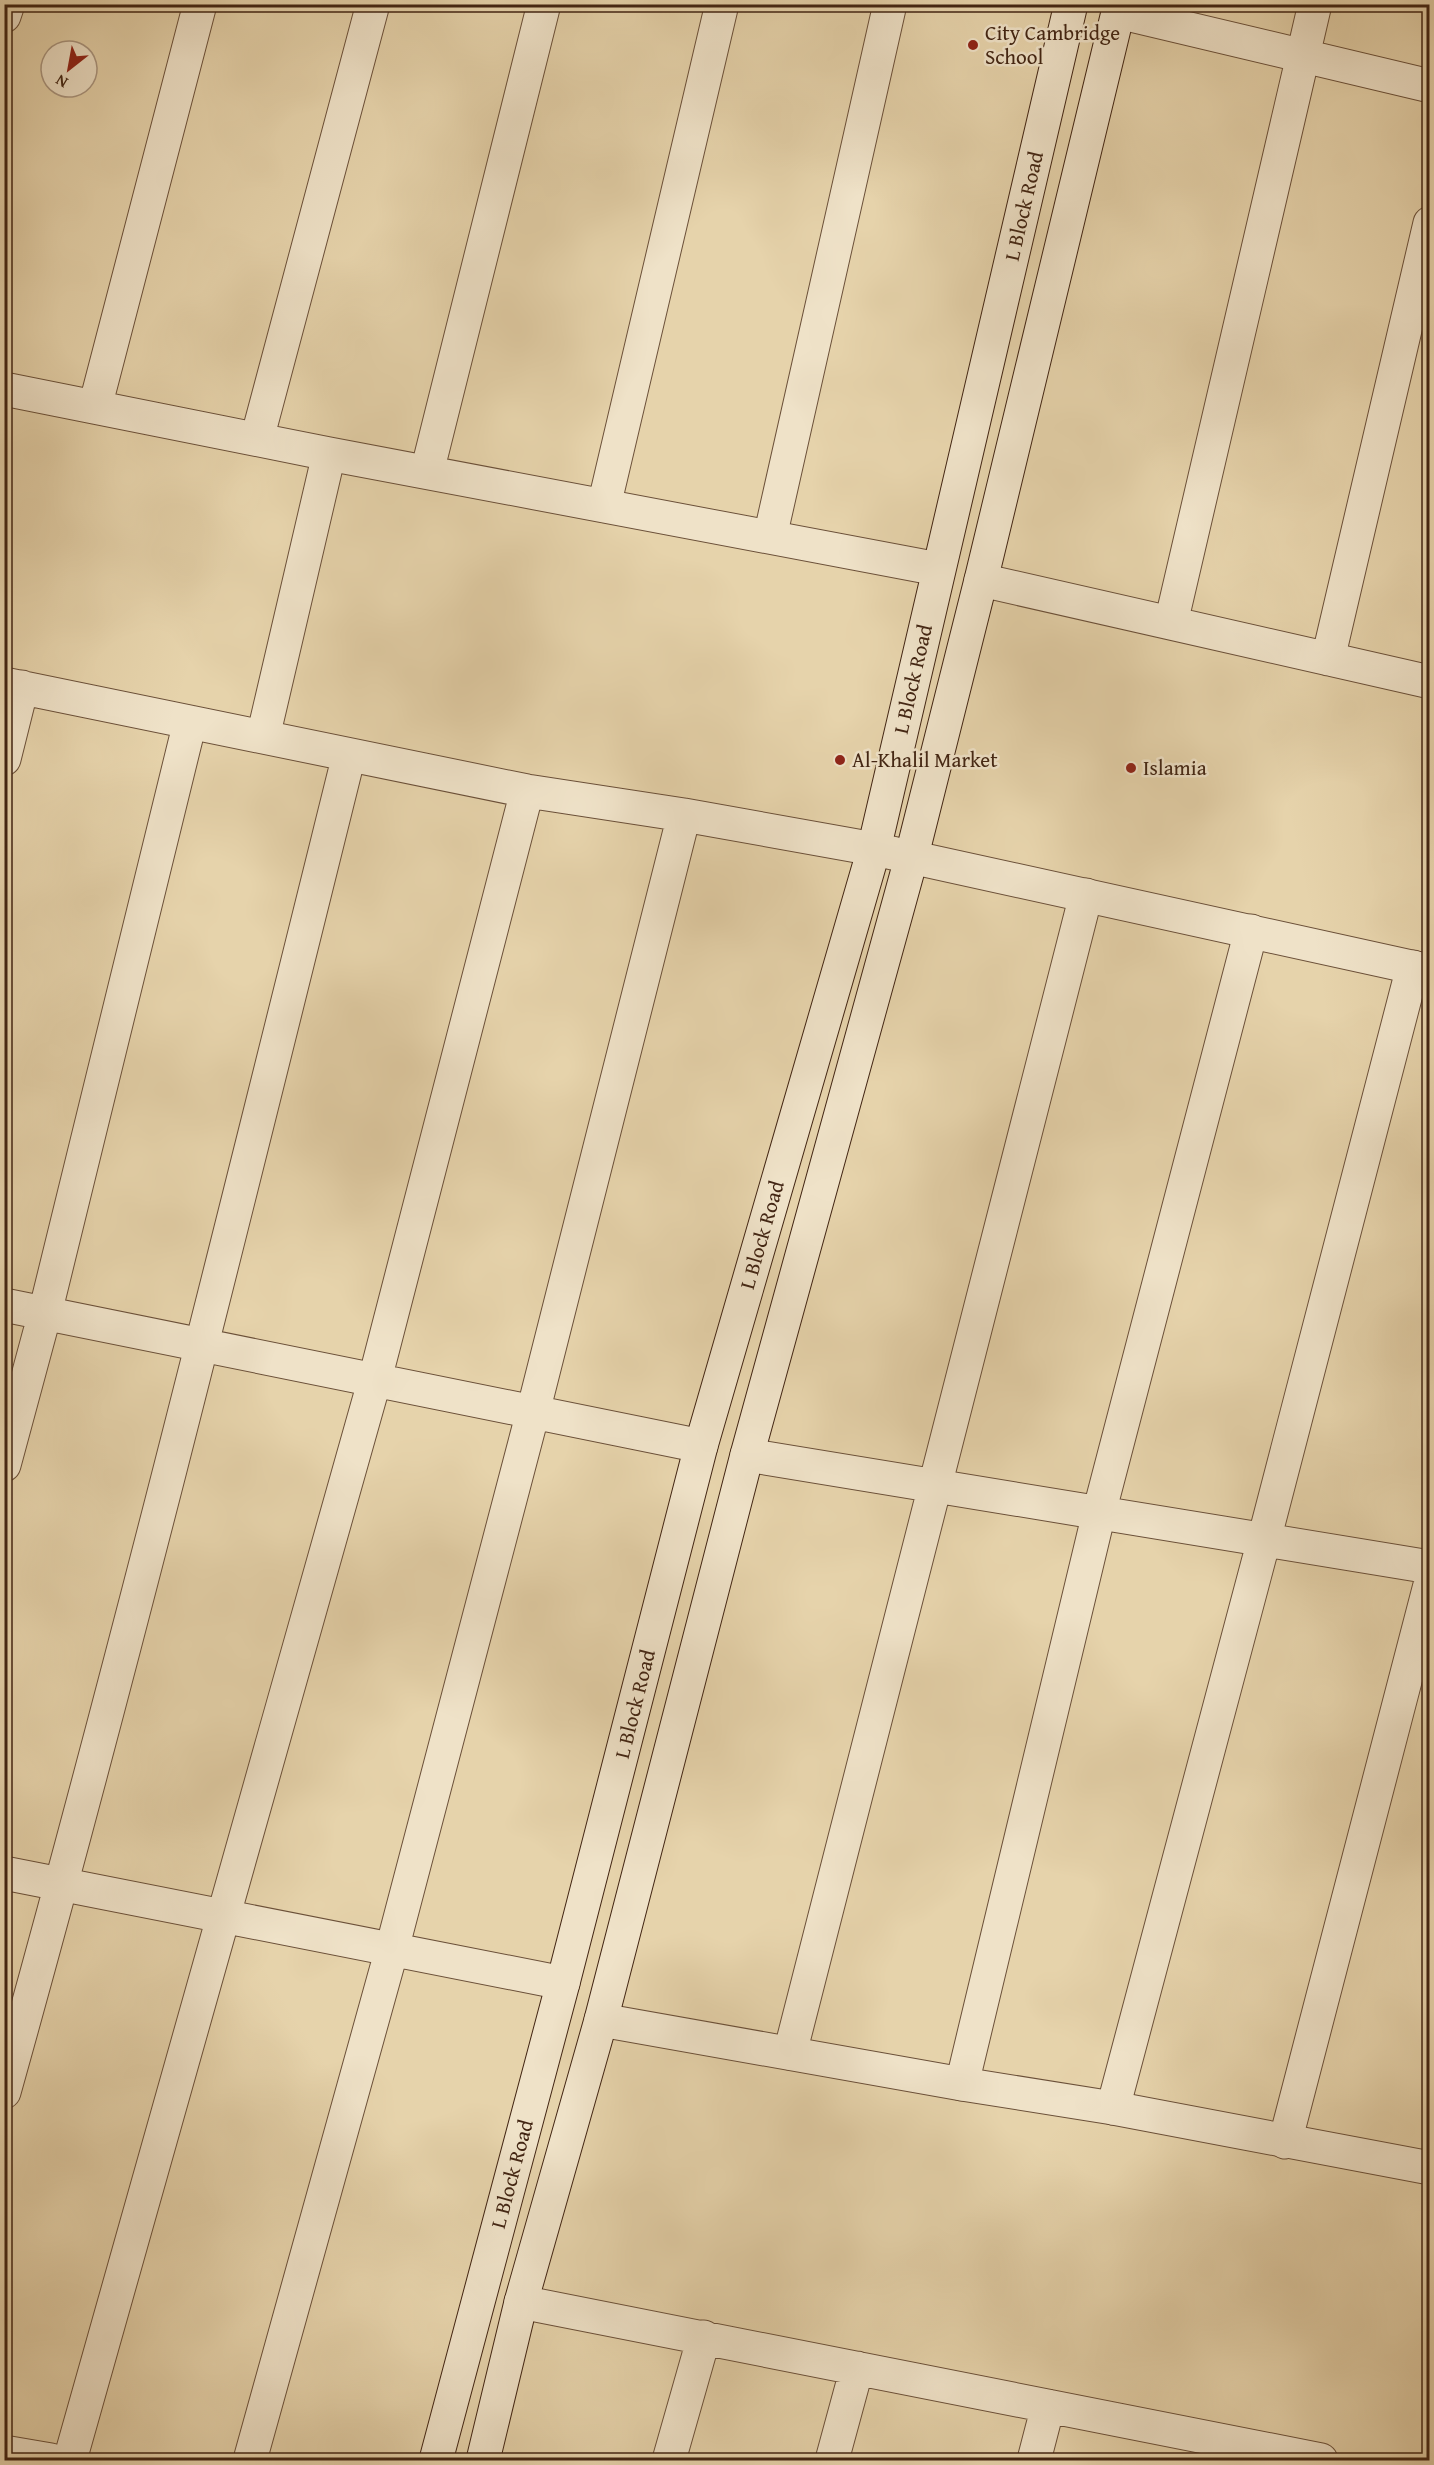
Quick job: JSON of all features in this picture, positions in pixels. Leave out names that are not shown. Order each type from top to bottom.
[{"type":"street","points":[[4,16],[8,4]]},
{"type":"street","points":[[95,407],[200,4]]},
{"type":"street","points":[[257,439],[374,4]]},
{"type":"street","points":[[427,472],[544,4]]},
{"type":"street","points":[[604,506],[722,4]]},
{"type":"street","points":[[770,537],[891,4]]},
{"type":"street","name":"L Block Road","points":[[436,2460],[563,1983],[701,1446],[874,849],[1071,4]]},
{"type":"street","points":[[1171,622],[1315,4]]},
{"type":"street","points":[[1119,8],[1430,86]]},
{"type":"street","name":"L Block Road","points":[[483,2460],[521,2302],[601,2020],[747,1455],[911,859],[1119,8]]},
{"type":"street","points":[[1328,659],[1430,224]]},
{"type":"street","points":[[4,388],[938,570]]},
{"type":"street","points":[[263,737],[329,453]]},
{"type":"street","points":[[981,580],[1430,682]]},
{"type":"street","points":[[4,759],[13,686],[526,791],[684,815],[874,849],[911,859],[1421,969],[1264,1540],[1113,2108]]},
{"type":"street","points":[[4,1465],[45,1313],[190,722]]},
{"type":"street","points":[[4,2092],[62,1884],[202,1345],[349,755]]},
{"type":"street","points":[[70,2460],[375,1380],[526,791]]},
{"type":"street","points":[[250,2460],[392,1949],[533,1412],[684,815]]},
{"type":"street","points":[[790,2053],[933,1486],[1086,895]]},
{"type":"street","points":[[962,2084],[1100,1513],[1251,931]]},
{"type":"street","points":[[4,1305],[701,1446]]},
{"type":"street","points":[[747,1455],[1430,1567]]},
{"type":"street","points":[[1285,2142],[1430,1585]]},
{"type":"street","points":[[4,1873],[563,1983]]},
{"type":"street","points":[[601,2020],[962,2084],[1113,2108],[1430,2168]]},
{"type":"street","points":[[521,2302],[1322,2460]]},
{"type":"street","points":[[669,2460],[704,2337]]},
{"type":"street","points":[[832,2460],[857,2368]]},
{"type":"street","points":[[1034,2460],[1048,2406]]},
{"type":"street","points":[[4,2452],[51,2460]]},
{"type":"place","name":"City Cambridge School","points":[[973,45]]},
{"type":"place","name":"Al-Khalil Market","points":[[840,760]]},
{"type":"place","name":"Islamia","points":[[1131,768]]}]
